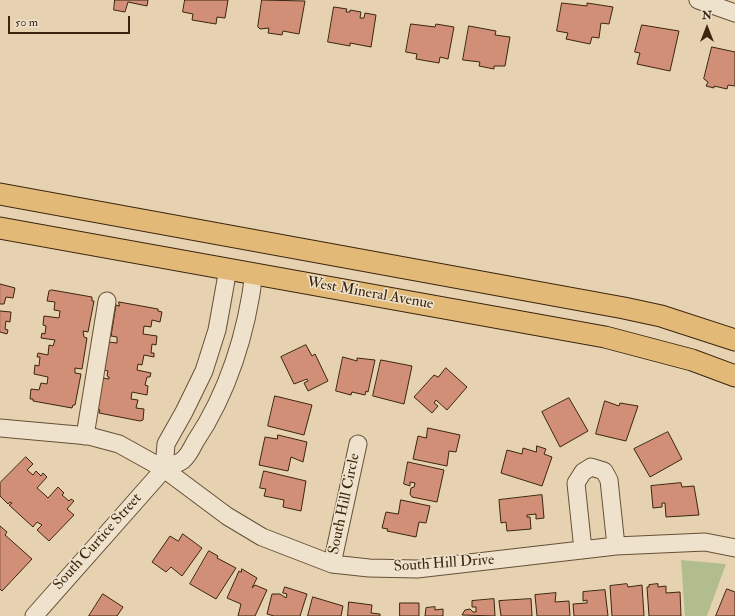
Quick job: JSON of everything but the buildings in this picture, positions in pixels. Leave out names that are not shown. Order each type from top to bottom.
[{"type":"main road","points":[[0,194],[624,308],[661,316],[735,340]]},
{"type":"main road","name":"West Mineral Avenue","points":[[0,228],[605,337],[692,360],[735,376]]},
{"type":"street","points":[[698,0],[735,13]]},
{"type":"street","points":[[164,469],[166,444],[204,372],[217,330],[228,268]]},
{"type":"street","name":"South Curtice Street","points":[[34,616],[164,469],[184,460],[204,429],[232,368],[243,334],[252,296],[254,273]]},
{"type":"street","points":[[85,436],[107,300]]},
{"type":"street","name":"South Hill Drive","points":[[0,428],[85,436],[119,444],[164,469],[227,516],[262,537],[332,564],[368,568],[417,569],[616,546],[705,542],[735,548]]},
{"type":"street","name":"South Hill Circle","points":[[332,564],[358,444]]},
{"type":"street","points":[[583,550],[576,482],[583,472],[591,467],[604,471],[609,480],[616,546]]},
{"type":"green space","points":[[681,560],[726,564],[707,616],[685,616]]}]
